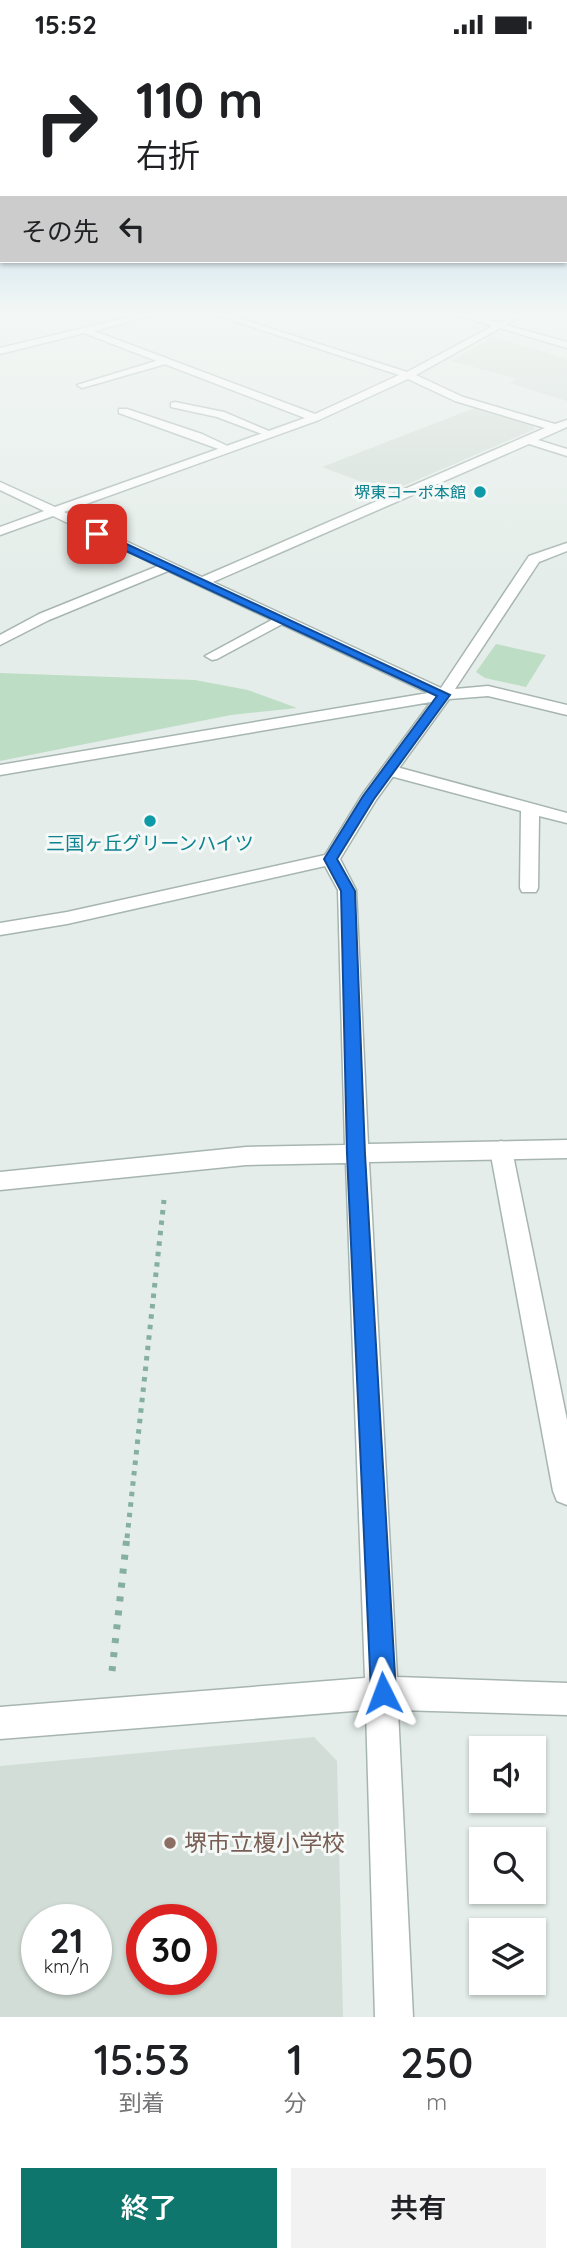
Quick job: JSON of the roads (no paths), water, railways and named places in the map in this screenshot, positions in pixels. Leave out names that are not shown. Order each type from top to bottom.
[{"type":"street","points":[[175,405],[220,414],[271,434]]},
{"type":"street","points":[[281,405],[315,418]]},
{"type":"street","points":[[0,531],[315,418],[343,405]]},
{"type":"street","points":[[481,405],[555,428]]},
{"type":"street","points":[[123,411],[228,449]]},
{"type":"street","points":[[202,582],[567,423]]},
{"type":"street","points":[[529,440],[567,453]]},
{"type":"street","points":[[0,486],[166,567],[444,695]]},
{"type":"street","points":[[0,929],[68,918],[331,859],[534,559],[567,547]]},
{"type":"street","points":[[0,641],[44,617],[166,567]]},
{"type":"street","points":[[212,656],[281,619]]},
{"type":"street","points":[[0,770],[444,695],[488,691],[567,710]]},
{"type":"street","points":[[389,770],[567,818]]},
{"type":"street","points":[[529,888],[530,808]]},
{"type":"street","points":[[331,859],[348,891],[356,1154],[383,1693],[394,2017]]},
{"type":"street","points":[[0,1181],[246,1156],[567,1149]]},
{"type":"street","points":[[501,1150],[567,1491]]},
{"type":"street","points":[[0,1723],[383,1693],[567,1699]]},
{"type":"place","name":"堺東コーポ本館","points":[[480,492]]},
{"type":"place","name":"三国ヶ丘グリーンハイツ","points":[[150,821]]},
{"type":"place","name":"堺市立榎小学校","points":[[170,1843]]}]
